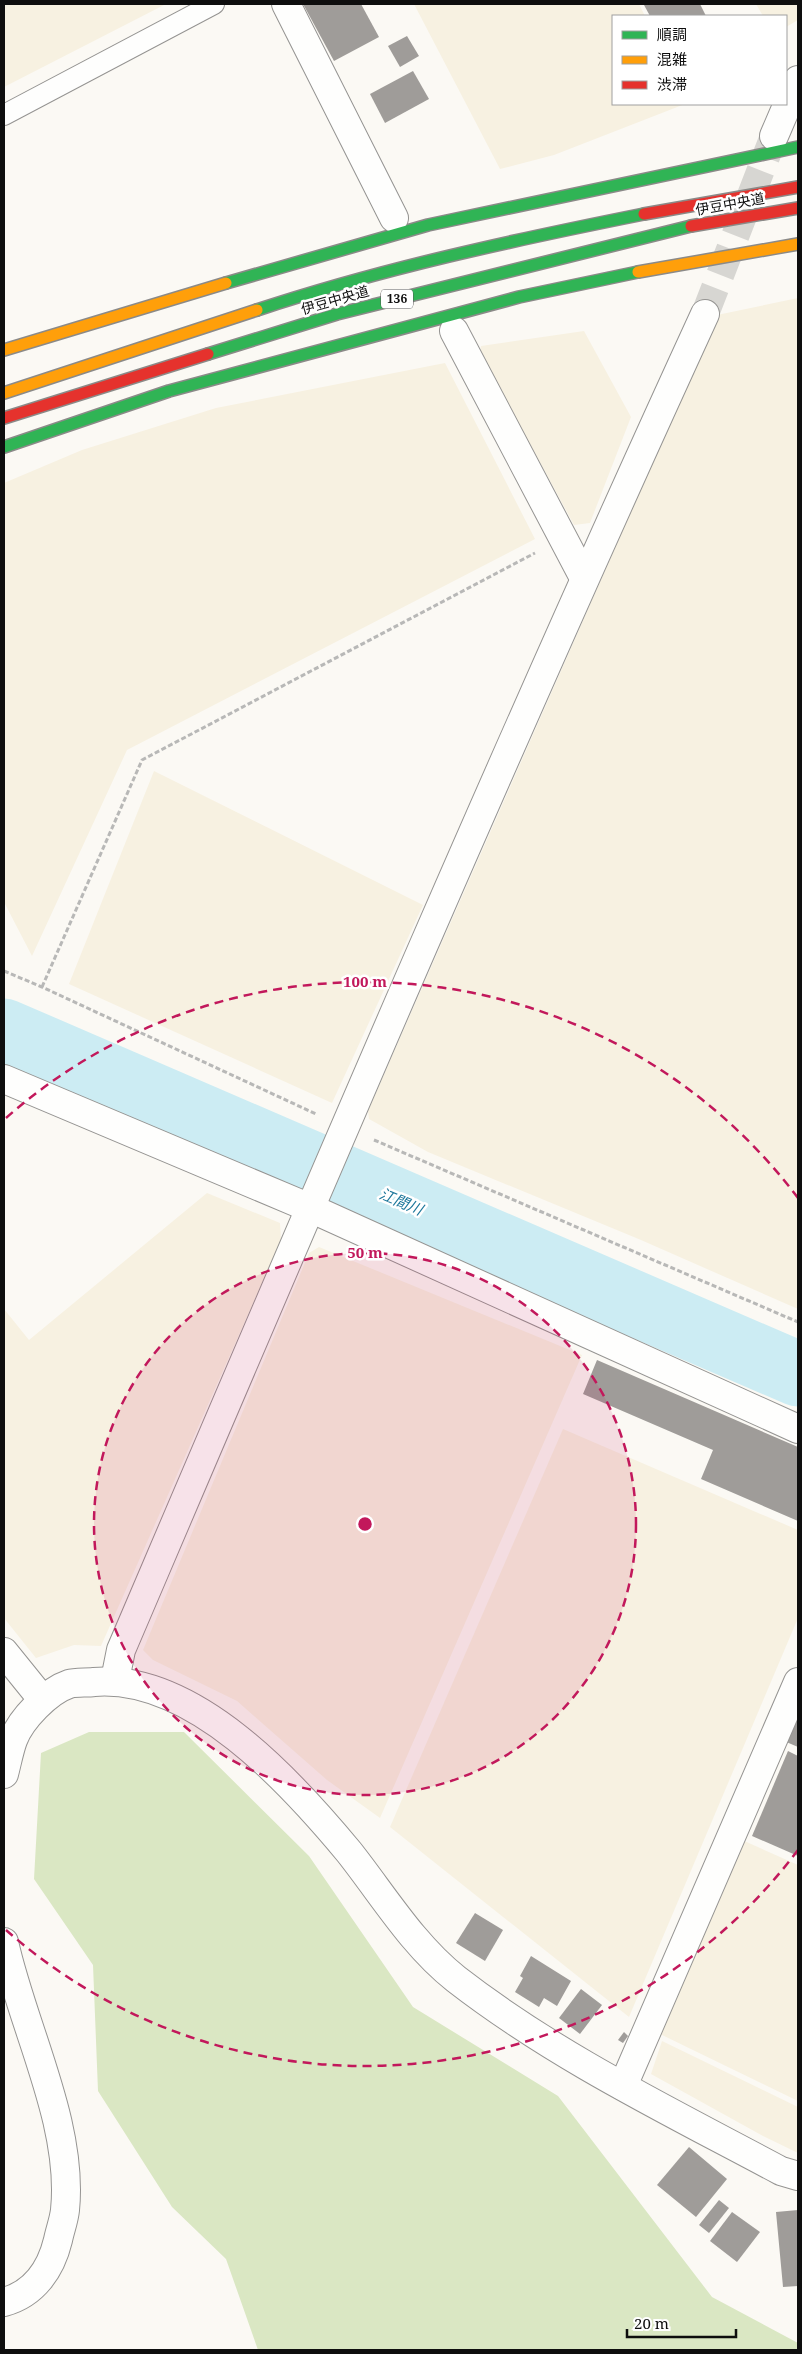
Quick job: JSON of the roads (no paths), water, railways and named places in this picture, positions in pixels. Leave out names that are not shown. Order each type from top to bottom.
[{"type":"main road","points":[[4,350],[165,300],[428,225],[798,147]]},
{"type":"main road","name":"伊豆中央道","points":[[4,392],[339,284],[501,243],[699,203],[798,187]]},
{"type":"main road","name":"伊豆中央道","points":[[4,418],[337,314],[698,224],[798,208]]},
{"type":"main road","points":[[4,448],[168,391],[510,300],[676,264],[798,244]]},
{"type":"street","points":[[286,4],[394,218]]},
{"type":"street","points":[[774,136],[798,80]]},
{"type":"street","points":[[115,1680],[121,1650],[312,1203],[584,578],[705,314]]},
{"type":"street","points":[[454,331],[584,578]]},
{"type":"street","points":[[4,1079],[312,1203],[798,1429]]},
{"type":"street","points":[[4,1652],[42,1699]]},
{"type":"street","points":[[4,1774],[14,1737],[42,1699],[69,1684],[115,1680],[160,1691],[210,1718],[265,1761],[300,1794],[411,1933],[454,1978],[541,2038],[623,2086],[781,2171],[798,2176]]},
{"type":"street","points":[[623,2086],[798,1682]]},
{"type":"street","points":[[4,1942],[43,2070],[64,2152],[65,2210],[54,2257],[41,2280],[12,2300],[4,2302]]},
{"type":"lane","points":[[4,115],[214,4]]},
{"type":"waterway","name":"江間川","points":[[4,1031],[798,1374]]},
{"type":"tunnel","points":[[705,314],[774,136]]}]
